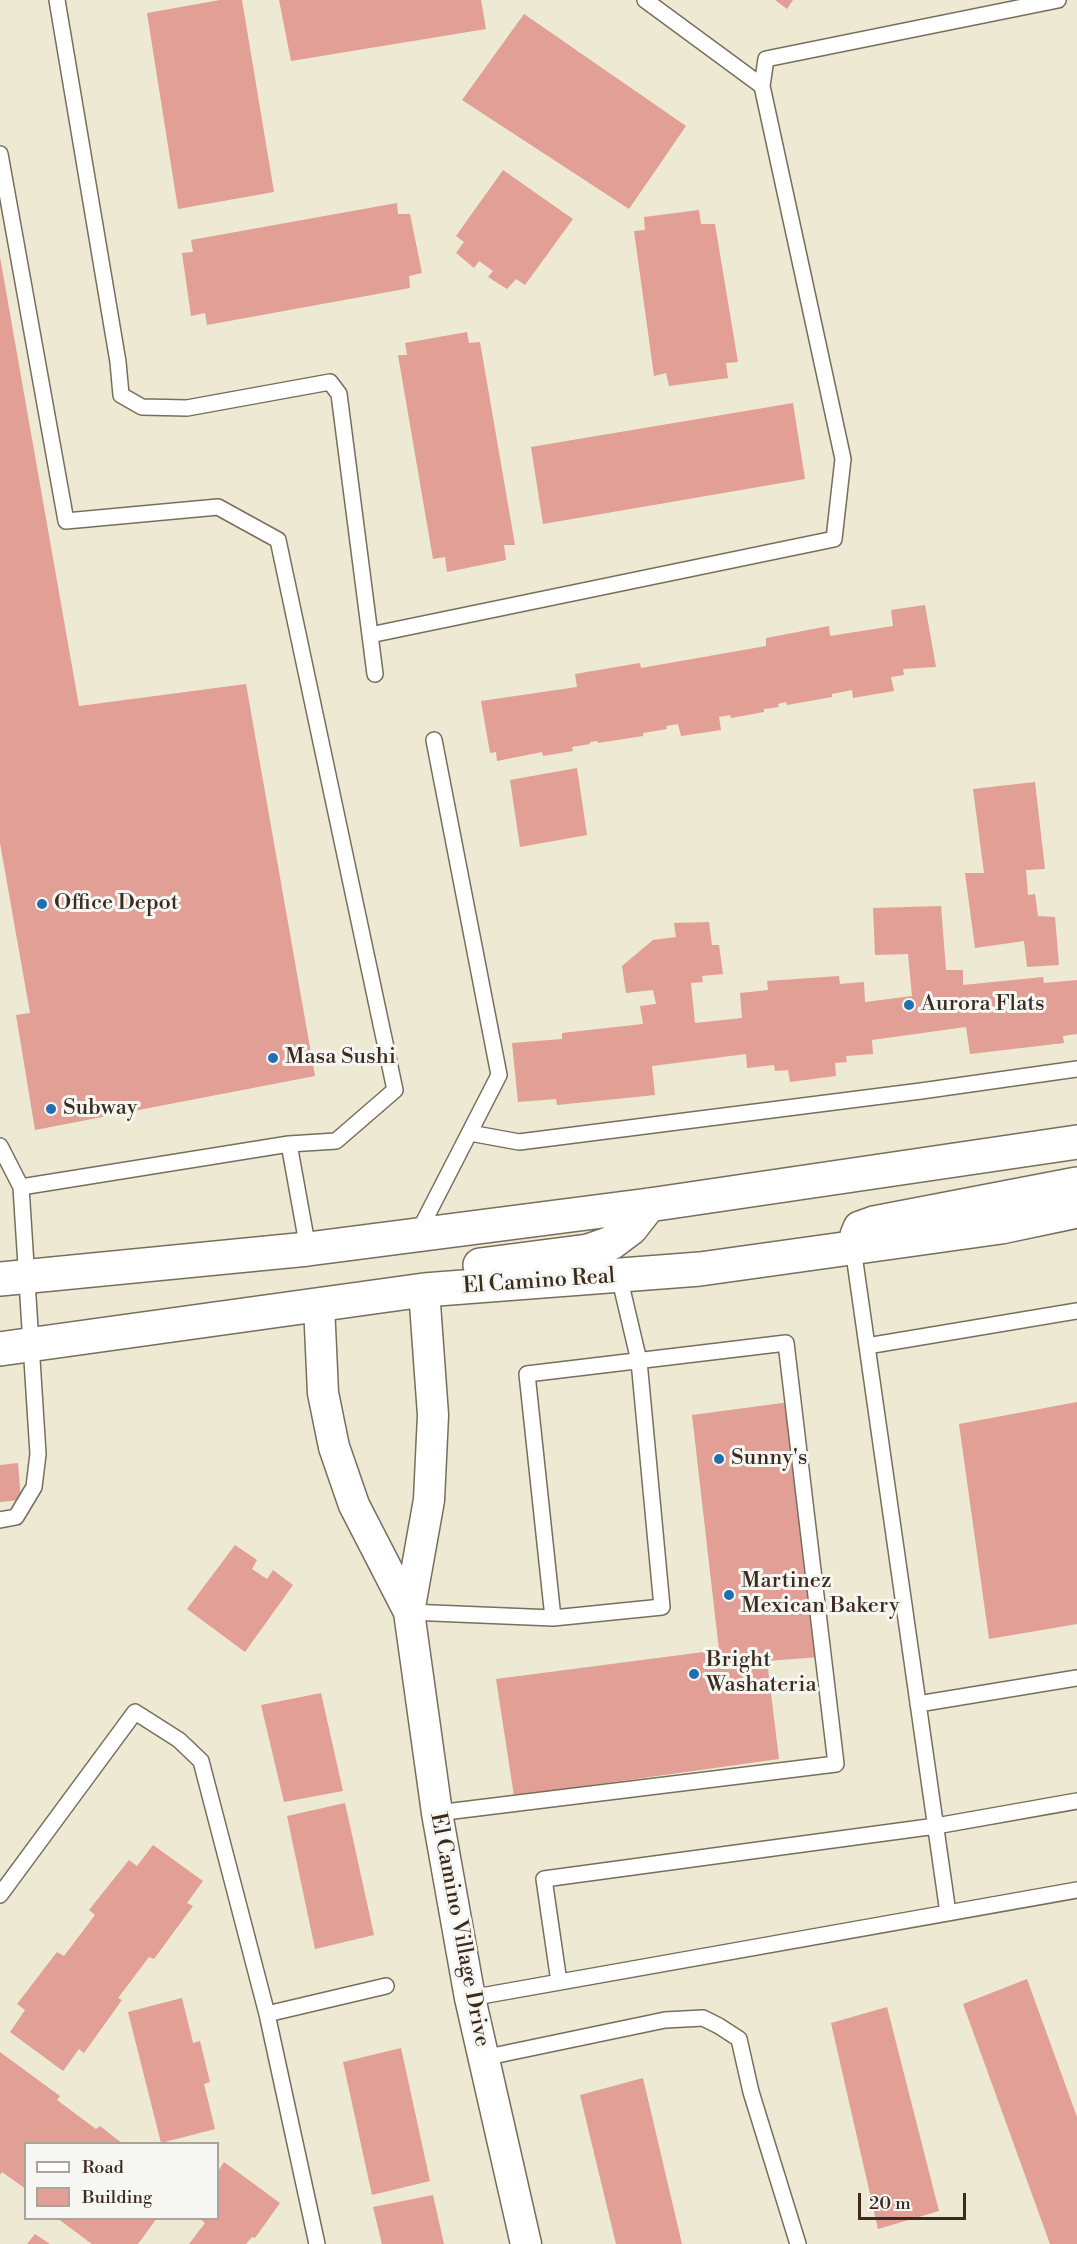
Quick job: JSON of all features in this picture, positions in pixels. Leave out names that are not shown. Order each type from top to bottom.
[{"type":"main road","points":[[14,1278],[308,1249],[649,1205],[1077,1142]]},
{"type":"main road","points":[[853,1248],[860,1228],[874,1222],[1077,1184]]},
{"type":"main road","points":[[320,1305],[342,1289],[376,1279],[588,1251],[611,1243],[630,1228],[649,1205]]},
{"type":"main road","name":"El Camino Real","points":[[0,1349],[424,1290],[700,1269],[1001,1227],[1077,1211]]},
{"type":"street","name":"El Camino Village Drive","points":[[424,1290],[433,1415],[429,1500],[410,1612],[436,1813],[470,1998],[526,2244]]},
{"type":"street","name":"El Camino Village Drive","points":[[320,1305],[323,1393],[334,1447],[354,1505],[410,1612]]},
{"type":"lane","points":[[57,0],[122,395],[142,407],[187,408],[330,382],[339,394],[375,674]]},
{"type":"lane","points":[[645,0],[762,86]]},
{"type":"lane","points":[[370,635],[834,539],[843,459],[762,86],[766,59],[1058,0]]},
{"type":"lane","points":[[0,154],[66,521],[219,507],[278,540],[395,1090],[336,1141],[289,1144],[21,1187]]},
{"type":"lane","points":[[417,1235],[499,1075],[434,740]]},
{"type":"lane","points":[[470,1133],[519,1142],[1077,1069]]},
{"type":"lane","points":[[289,1144],[308,1249]]},
{"type":"lane","points":[[0,1146],[7,1173],[21,1187],[14,1278],[32,1345],[38,1454],[34,1487],[16,1517],[0,1520]]},
{"type":"lane","points":[[853,1248],[948,1913]]},
{"type":"lane","points":[[410,1612],[553,1618],[662,1607],[639,1360],[619,1276]]},
{"type":"lane","points":[[867,1346],[1077,1311]]},
{"type":"lane","points":[[436,1813],[836,1764],[786,1343],[527,1374],[553,1618]]},
{"type":"lane","points":[[918,1704],[1077,1678]]},
{"type":"lane","points":[[0,1895],[135,1712],[179,1740],[201,1761],[267,2014],[317,2244]]},
{"type":"lane","points":[[559,1982],[544,1879],[936,1826],[1077,1801]]},
{"type":"lane","points":[[470,1998],[1077,1890]]},
{"type":"lane","points":[[267,2014],[386,1986]]},
{"type":"lane","points":[[483,2058],[665,2020],[703,2018],[720,2026],[740,2039],[751,2092],[798,2244]]},
{"type":"building","points":[[220,0],[242,0],[274,192],[178,209],[147,13]]},
{"type":"building","points":[[279,0],[481,0],[486,29],[291,61]]},
{"type":"building","points":[[775,0],[793,0],[787,9]]},
{"type":"building","points":[[524,14],[686,126],[629,209],[462,100]]},
{"type":"building","points":[[503,170],[573,219],[525,285],[516,279],[507,289],[488,277],[493,271],[479,261],[474,268],[456,253],[464,242],[456,236]]},
{"type":"building","points":[[397,203],[398,214],[410,214],[422,273],[409,276],[410,288],[207,325],[205,313],[191,316],[182,253],[193,252],[191,240]]},
{"type":"building","points":[[699,210],[701,224],[715,224],[738,362],[726,363],[728,378],[669,386],[666,373],[654,376],[634,231],[645,230],[644,217]]},
{"type":"building","points":[[0,257],[79,706],[246,684],[315,1076],[35,1130],[16,1015],[30,1013],[0,843]]},
{"type":"building","points":[[467,332],[469,343],[480,342],[515,545],[504,545],[506,560],[447,572],[445,557],[433,559],[398,355],[407,355],[405,343]]},
{"type":"building","points":[[793,403],[805,479],[543,524],[531,447]]},
{"type":"building","points":[[925,605],[936,667],[903,669],[904,675],[891,677],[894,691],[853,698],[852,690],[832,694],[832,697],[787,705],[786,702],[778,704],[779,707],[764,709],[764,712],[731,718],[730,715],[719,717],[721,730],[681,736],[678,724],[666,726],[667,729],[643,733],[643,736],[598,743],[597,741],[590,742],[590,744],[572,747],[573,751],[543,756],[542,752],[497,761],[496,752],[490,753],[481,701],[577,687],[575,674],[640,663],[641,668],[766,646],[766,638],[829,626],[830,636],[893,626],[891,610]]},
{"type":"building","points":[[577,768],[587,835],[520,847],[510,780]]},
{"type":"building","points":[[1035,782],[1045,869],[1026,870],[1028,895],[1035,894],[1038,916],[1055,917],[1059,965],[1027,967],[1024,941],[975,948],[965,873],[984,873],[973,789]]},
{"type":"building","name":"Aurora Flats","points":[[941,906],[946,970],[963,970],[963,985],[1043,977],[1044,983],[1077,980],[1077,1034],[1063,1036],[1064,1043],[970,1054],[966,1027],[872,1040],[873,1054],[846,1056],[847,1062],[835,1063],[836,1076],[790,1082],[788,1070],[775,1071],[774,1065],[747,1068],[746,1054],[652,1066],[655,1095],[557,1105],[556,1099],[518,1102],[512,1043],[562,1039],[562,1033],[643,1024],[640,1006],[656,1004],[653,990],[626,993],[622,966],[653,940],[676,937],[674,923],[709,922],[712,945],[719,945],[723,974],[702,976],[703,982],[691,983],[695,1023],[742,1018],[740,993],[768,990],[767,981],[839,976],[840,984],[864,982],[865,1002],[912,996],[908,954],[875,955],[873,908]]},
{"type":"building","points":[[790,1402],[820,1657],[767,1661],[779,1759],[514,1796],[496,1679],[719,1650],[692,1415]]},
{"type":"building","points":[[1077,1402],[1077,1624],[989,1639],[959,1424]]},
{"type":"building","points":[[18,1463],[21,1500],[0,1502],[0,1465]]},
{"type":"building","points":[[235,1545],[257,1560],[252,1569],[267,1579],[273,1570],[293,1585],[245,1652],[187,1609]]},
{"type":"building","points":[[321,1693],[343,1791],[284,1802],[261,1705]]},
{"type":"building","points":[[345,1803],[374,1935],[315,1949],[287,1816]]},
{"type":"building","points":[[153,1845],[203,1881],[187,1903],[193,1906],[154,1959],[149,1957],[118,1998],[122,2000],[84,2053],[79,2049],[63,2071],[10,2032],[25,2010],[17,2004],[57,1952],[64,1956],[95,1915],[89,1910],[129,1860],[137,1866]]},
{"type":"building","points":[[1027,1979],[1077,2117],[1077,2244],[1050,2244],[963,2004]]},
{"type":"building","points":[[182,1998],[193,2043],[200,2041],[210,2082],[204,2084],[215,2129],[161,2142],[128,2012]]},
{"type":"building","points":[[887,2007],[939,2211],[878,2229],[831,2023]]},
{"type":"building","points":[[401,2048],[430,2181],[372,2195],[343,2062]]},
{"type":"building","points":[[0,2052],[60,2096],[57,2100],[96,2129],[100,2126],[120,2142],[24,2142],[24,2188],[2,2172],[0,2175]]},
{"type":"building","points":[[643,2078],[682,2244],[616,2244],[580,2095]]},
{"type":"building","points":[[224,2162],[280,2203],[255,2238],[252,2237],[246,2244],[189,2244],[205,2223],[201,2220],[219,2220],[219,2170]]},
{"type":"building","points":[[433,2195],[444,2244],[382,2244],[373,2207]]},
{"type":"building","points":[[60,2220],[156,2220],[138,2244],[92,2244]]},
{"type":"building","points":[[35,2234],[50,2244],[27,2244]]},
{"type":"place","name":"Office Depot","points":[[42,904]]},
{"type":"place","name":"Aurora Flats","points":[[909,1005]]},
{"type":"place","name":"Masa Sushi","points":[[273,1058]]},
{"type":"place","name":"Subway","points":[[51,1109]]},
{"type":"place","name":"Sunny's","points":[[719,1459]]},
{"type":"place","name":"Martinez Mexican Bakery","points":[[729,1595]]},
{"type":"place","name":"Bright Washateria","points":[[694,1674]]}]
